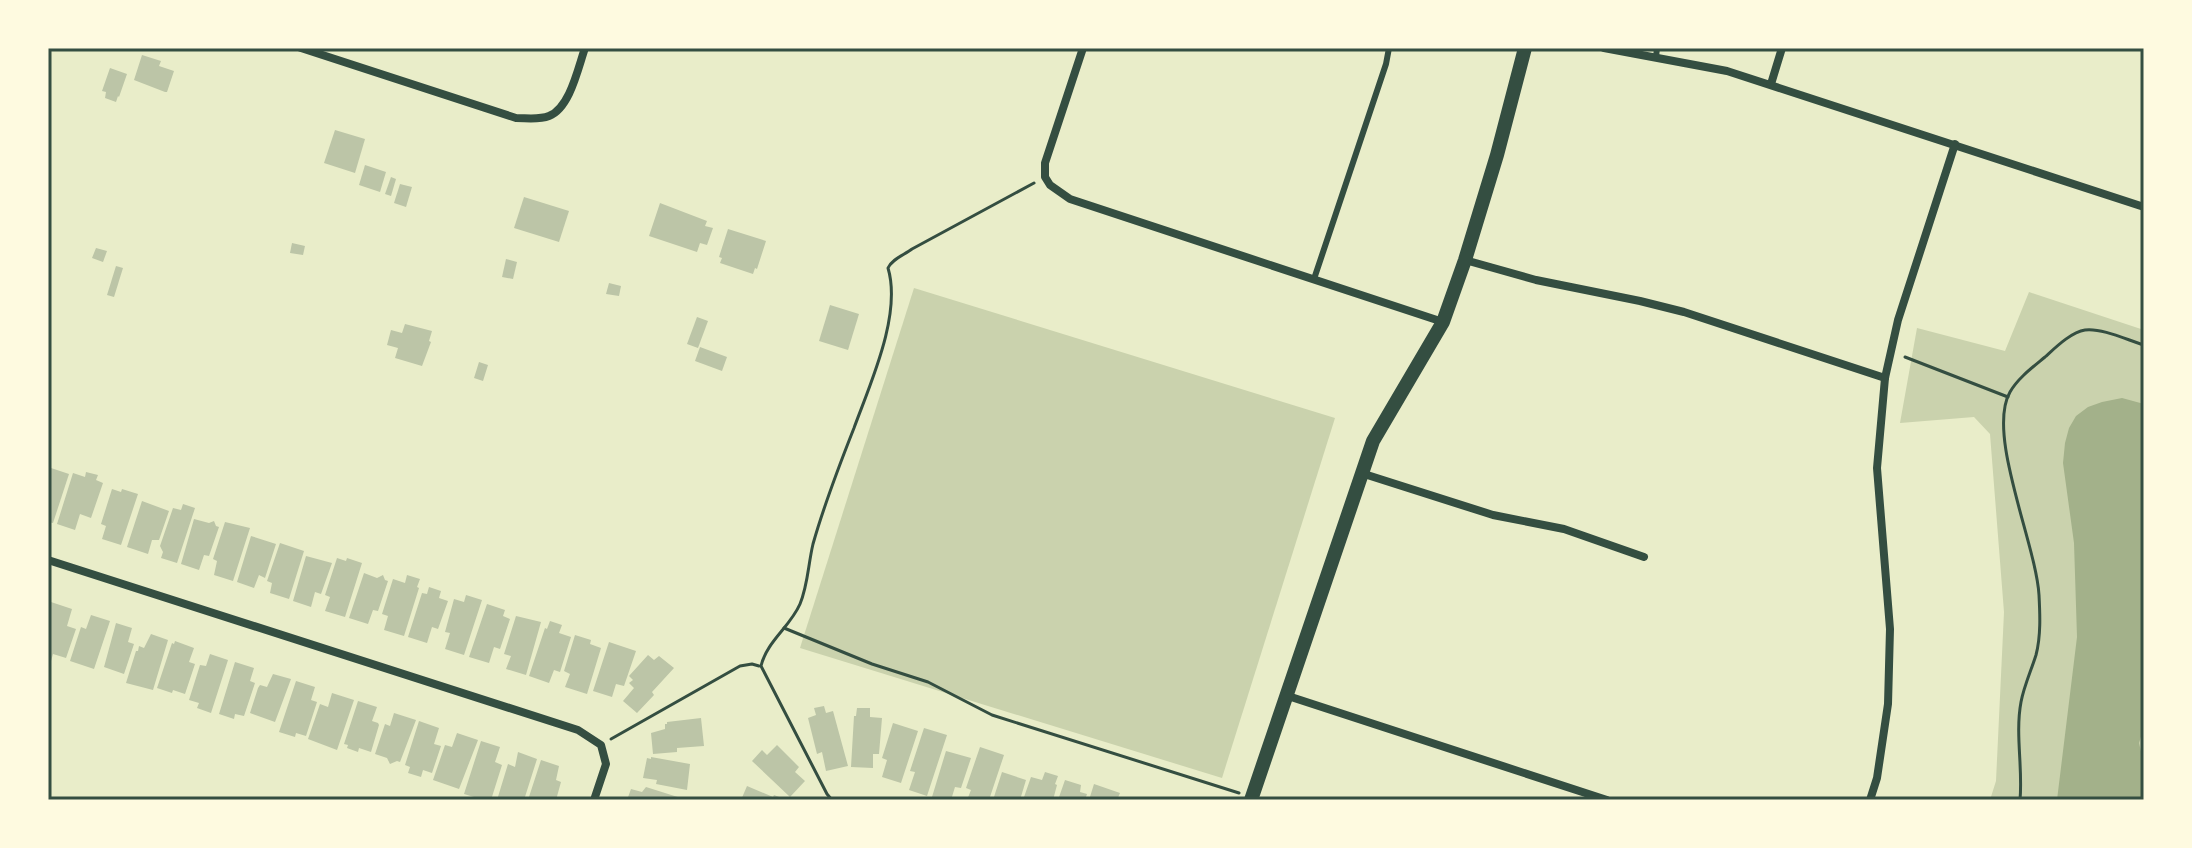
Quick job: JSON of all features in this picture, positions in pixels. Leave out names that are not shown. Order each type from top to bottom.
[{"type":"street","points":[[301,48],[516,118],[537,118],[560,109],[573,84],[585,48]]},
{"type":"street","points":[[1083,48],[1045,163],[1045,177],[1055,191],[1070,199],[1443,322]]},
{"type":"street","points":[[1251,798],[1373,441],[1443,322],[1501,140],[1525,48]]},
{"type":"street","points":[[1604,48],[1657,53],[1727,71],[2144,207]]},
{"type":"street","points":[[1771,84],[1782,48]]},
{"type":"street","points":[[1870,800],[1877,778],[1888,704],[1890,629],[1877,468],[1885,378],[1898,320],[1955,144]]},
{"type":"street","points":[[1465,260],[1548,283],[1684,312],[1885,378]]},
{"type":"street","points":[[1361,473],[1493,515],[1564,529],[1644,557]]},
{"type":"street","points":[[48,560],[578,730],[601,745],[606,764],[594,800]]},
{"type":"street","points":[[1288,696],[1607,800]]},
{"type":"lane","points":[[1314,279],[1359,149],[1389,48]]},
{"type":"path","points":[[832,800],[761,666],[768,649],[796,613],[805,591],[813,545],[883,350],[892,287],[889,264],[1045,177]]},
{"type":"path","points":[[2020,800],[2019,719],[2021,702],[2037,653],[2039,595],[2036,567],[2011,480],[2004,430],[2008,397],[2026,373],[2071,336],[2083,330],[2144,345]]},
{"type":"path","points":[[1890,351],[2008,397]]},
{"type":"path","points":[[784,628],[872,664],[928,682],[992,715],[1251,798]]},
{"type":"path","points":[[601,745],[740,666],[761,666]]},
{"type":"shaded area","points":[[914,288],[1335,418],[1222,778],[800,648]]},
{"type":"shaded area","points":[[2029,292],[2144,330],[2144,800],[1990,800],[1996,781],[2004,612],[1990,434],[1974,417],[1900,423],[1917,328],[2005,351]]},
{"type":"shaded area","points":[[2122,398],[2144,404],[2144,727],[2139,743],[2144,764],[2144,800],[2057,800],[2077,637],[2074,543],[2063,463],[2065,443],[2076,416],[2088,407]]},
{"type":"building","points":[[142,55],[161,61],[159,66],[174,71],[167,92],[134,80]]},
{"type":"building","points":[[110,68],[127,74],[116,102],[105,98],[106,92],[102,91]]},
{"type":"building","points":[[335,130],[365,139],[355,173],[324,163]]},
{"type":"building","points":[[365,165],[386,172],[380,192],[359,185]]},
{"type":"building","points":[[391,177],[396,179],[391,196],[385,194]]},
{"type":"building","points":[[400,184],[412,187],[406,207],[394,203]]},
{"type":"building","points":[[524,197],[569,211],[559,242],[514,228]]},
{"type":"building","points":[[660,203],[707,221],[705,226],[713,228],[707,245],[700,243],[697,252],[649,236]]},
{"type":"building","points":[[728,229],[766,241],[753,274],[720,263]]},
{"type":"building","points":[[292,243],[305,246],[303,255],[290,253]]},
{"type":"building","points":[[96,248],[107,251],[103,262],[92,258]]},
{"type":"building","points":[[506,259],[517,262],[513,279],[502,277]]},
{"type":"building","points":[[116,266],[123,268],[114,297],[107,295]]},
{"type":"building","points":[[609,283],[621,286],[619,296],[606,294]]},
{"type":"building","points":[[830,305],[859,314],[848,350],[819,341]]},
{"type":"building","points":[[697,317],[708,321],[698,348],[687,344]]},
{"type":"building","points":[[405,324],[432,331],[422,366],[395,358],[398,348],[387,345],[391,330],[402,333]]},
{"type":"building","points":[[700,347],[727,357],[722,371],[695,361]]},
{"type":"building","points":[[479,362],[488,365],[483,381],[474,378]]},
{"type":"building","points":[[48,467],[69,474],[53,523],[48,522]]},
{"type":"building","points":[[86,472],[98,475],[96,480],[103,483],[91,518],[80,514],[75,530],[57,524],[73,473],[85,477]]},
{"type":"building","points":[[112,489],[138,494],[121,545],[102,539],[106,526],[101,524]]},
{"type":"building","points":[[142,501],[169,511],[159,540],[152,540],[148,554],[127,547]]},
{"type":"building","points":[[183,504],[195,508],[177,563],[161,558],[163,552],[160,546],[173,508],[181,510]]},
{"type":"building","points":[[194,519],[209,523],[214,521],[219,527],[209,556],[204,555],[199,570],[181,564]]},
{"type":"building","points":[[225,522],[250,528],[233,581],[214,575],[217,561],[213,559]]},
{"type":"building","points":[[251,536],[276,544],[265,578],[259,575],[254,588],[237,582]]},
{"type":"building","points":[[280,543],[304,551],[289,599],[270,593],[272,583],[267,581]]},
{"type":"building","points":[[306,556],[332,563],[321,594],[315,592],[311,607],[293,601]]},
{"type":"building","points":[[337,558],[362,563],[345,617],[325,611],[330,597],[325,595]]},
{"type":"building","points":[[364,573],[377,578],[383,575],[388,581],[378,611],[373,610],[368,624],[349,618]]},
{"type":"building","points":[[407,575],[420,579],[404,636],[384,630],[388,616],[382,614],[393,579],[405,583]]},
{"type":"building","points":[[429,587],[441,591],[439,598],[448,601],[438,629],[432,627],[427,643],[408,637],[422,593],[427,594]]},
{"type":"building","points":[[466,595],[482,600],[464,655],[445,649],[450,633],[445,632],[454,599],[464,602]]},
{"type":"building","points":[[51,602],[72,609],[67,626],[76,629],[66,658],[53,654],[51,661],[48,660],[48,611]]},
{"type":"building","points":[[487,604],[505,610],[503,616],[510,619],[500,649],[494,647],[489,663],[469,657]]},
{"type":"building","points":[[91,615],[110,621],[94,669],[70,661],[81,627],[86,629]]},
{"type":"building","points":[[516,616],[541,622],[526,675],[506,669],[511,656],[504,654]]},
{"type":"building","points":[[550,621],[562,625],[559,633],[571,637],[560,672],[554,670],[549,683],[529,676]]},
{"type":"building","points":[[116,623],[132,628],[128,642],[134,644],[124,674],[104,667]]},
{"type":"building","points":[[151,634],[168,640],[153,690],[126,683],[136,651],[139,646],[144,648]]},
{"type":"building","points":[[575,635],[591,640],[590,644],[601,648],[587,694],[565,687],[570,674],[564,671]]},
{"type":"building","points":[[175,641],[194,648],[189,662],[195,664],[185,694],[157,688]]},
{"type":"building","points":[[609,642],[636,651],[624,686],[616,684],[612,697],[593,691]]},
{"type":"building","points":[[210,654],[228,660],[211,713],[197,708],[199,703],[189,700],[200,665],[206,666]]},
{"type":"building","points":[[648,655],[654,660],[659,656],[674,668],[637,713],[623,701],[634,688],[629,683],[633,680],[629,676]]},
{"type":"building","points":[[235,662],[254,668],[250,681],[255,683],[244,716],[235,714],[234,719],[219,714]]},
{"type":"building","points":[[273,674],[291,679],[275,722],[250,713],[258,688],[260,685],[267,687]]},
{"type":"building","points":[[296,681],[315,687],[311,700],[317,702],[306,736],[296,733],[295,737],[279,732]]},
{"type":"building","points":[[332,693],[354,700],[337,750],[308,739],[320,704],[328,707]]},
{"type":"building","points":[[358,701],[377,707],[372,721],[379,725],[371,752],[359,748],[358,752],[344,744]]},
{"type":"building","points":[[824,706],[826,713],[833,711],[848,766],[826,771],[822,752],[817,754],[808,718],[816,715],[814,708]]},
{"type":"building","points":[[857,708],[870,708],[870,717],[882,718],[879,754],[873,754],[873,768],[851,767]]},
{"type":"building","points":[[394,713],[416,720],[400,762],[390,764],[387,758],[375,754],[385,724],[390,726]]},
{"type":"building","points":[[701,718],[704,746],[653,754],[651,733],[665,729],[667,722]]},
{"type":"building","points":[[419,721],[439,728],[434,744],[441,746],[432,773],[423,770],[421,777],[408,773],[410,767],[405,765]]},
{"type":"building","points":[[893,723],[918,731],[901,783],[882,777],[887,760],[882,758]]},
{"type":"building","points":[[924,728],[947,735],[927,796],[909,790],[915,772],[910,771]]},
{"type":"building","points":[[457,733],[478,740],[459,789],[433,780],[445,745],[452,747]]},
{"type":"building","points":[[481,741],[500,747],[495,762],[502,765],[491,800],[464,794]]},
{"type":"building","points":[[777,745],[799,767],[795,772],[805,781],[790,797],[752,761],[762,750],[767,755]]},
{"type":"building","points":[[980,747],[1004,755],[989,800],[967,800],[971,790],[966,788]]},
{"type":"building","points":[[946,751],[971,758],[961,788],[955,787],[951,800],[939,800],[932,797]]},
{"type":"building","points":[[518,752],[537,759],[524,800],[497,800],[508,764],[515,767]]},
{"type":"building","points":[[647,758],[690,764],[687,790],[643,778]]},
{"type":"building","points":[[541,760],[559,766],[556,780],[561,782],[556,800],[528,800]]},
{"type":"building","points":[[1002,772],[1026,780],[1020,800],[993,800]]},
{"type":"building","points":[[1045,772],[1058,776],[1053,800],[1023,800],[1031,777],[1042,780]]},
{"type":"building","points":[[1065,780],[1081,785],[1080,792],[1087,794],[1085,800],[1058,800]]},
{"type":"building","points":[[1094,784],[1120,793],[1117,800],[1089,800]]},
{"type":"building","points":[[747,786],[773,797],[787,800],[741,800]]},
{"type":"building","points":[[646,787],[684,800],[627,800],[631,789],[642,792]]}]
